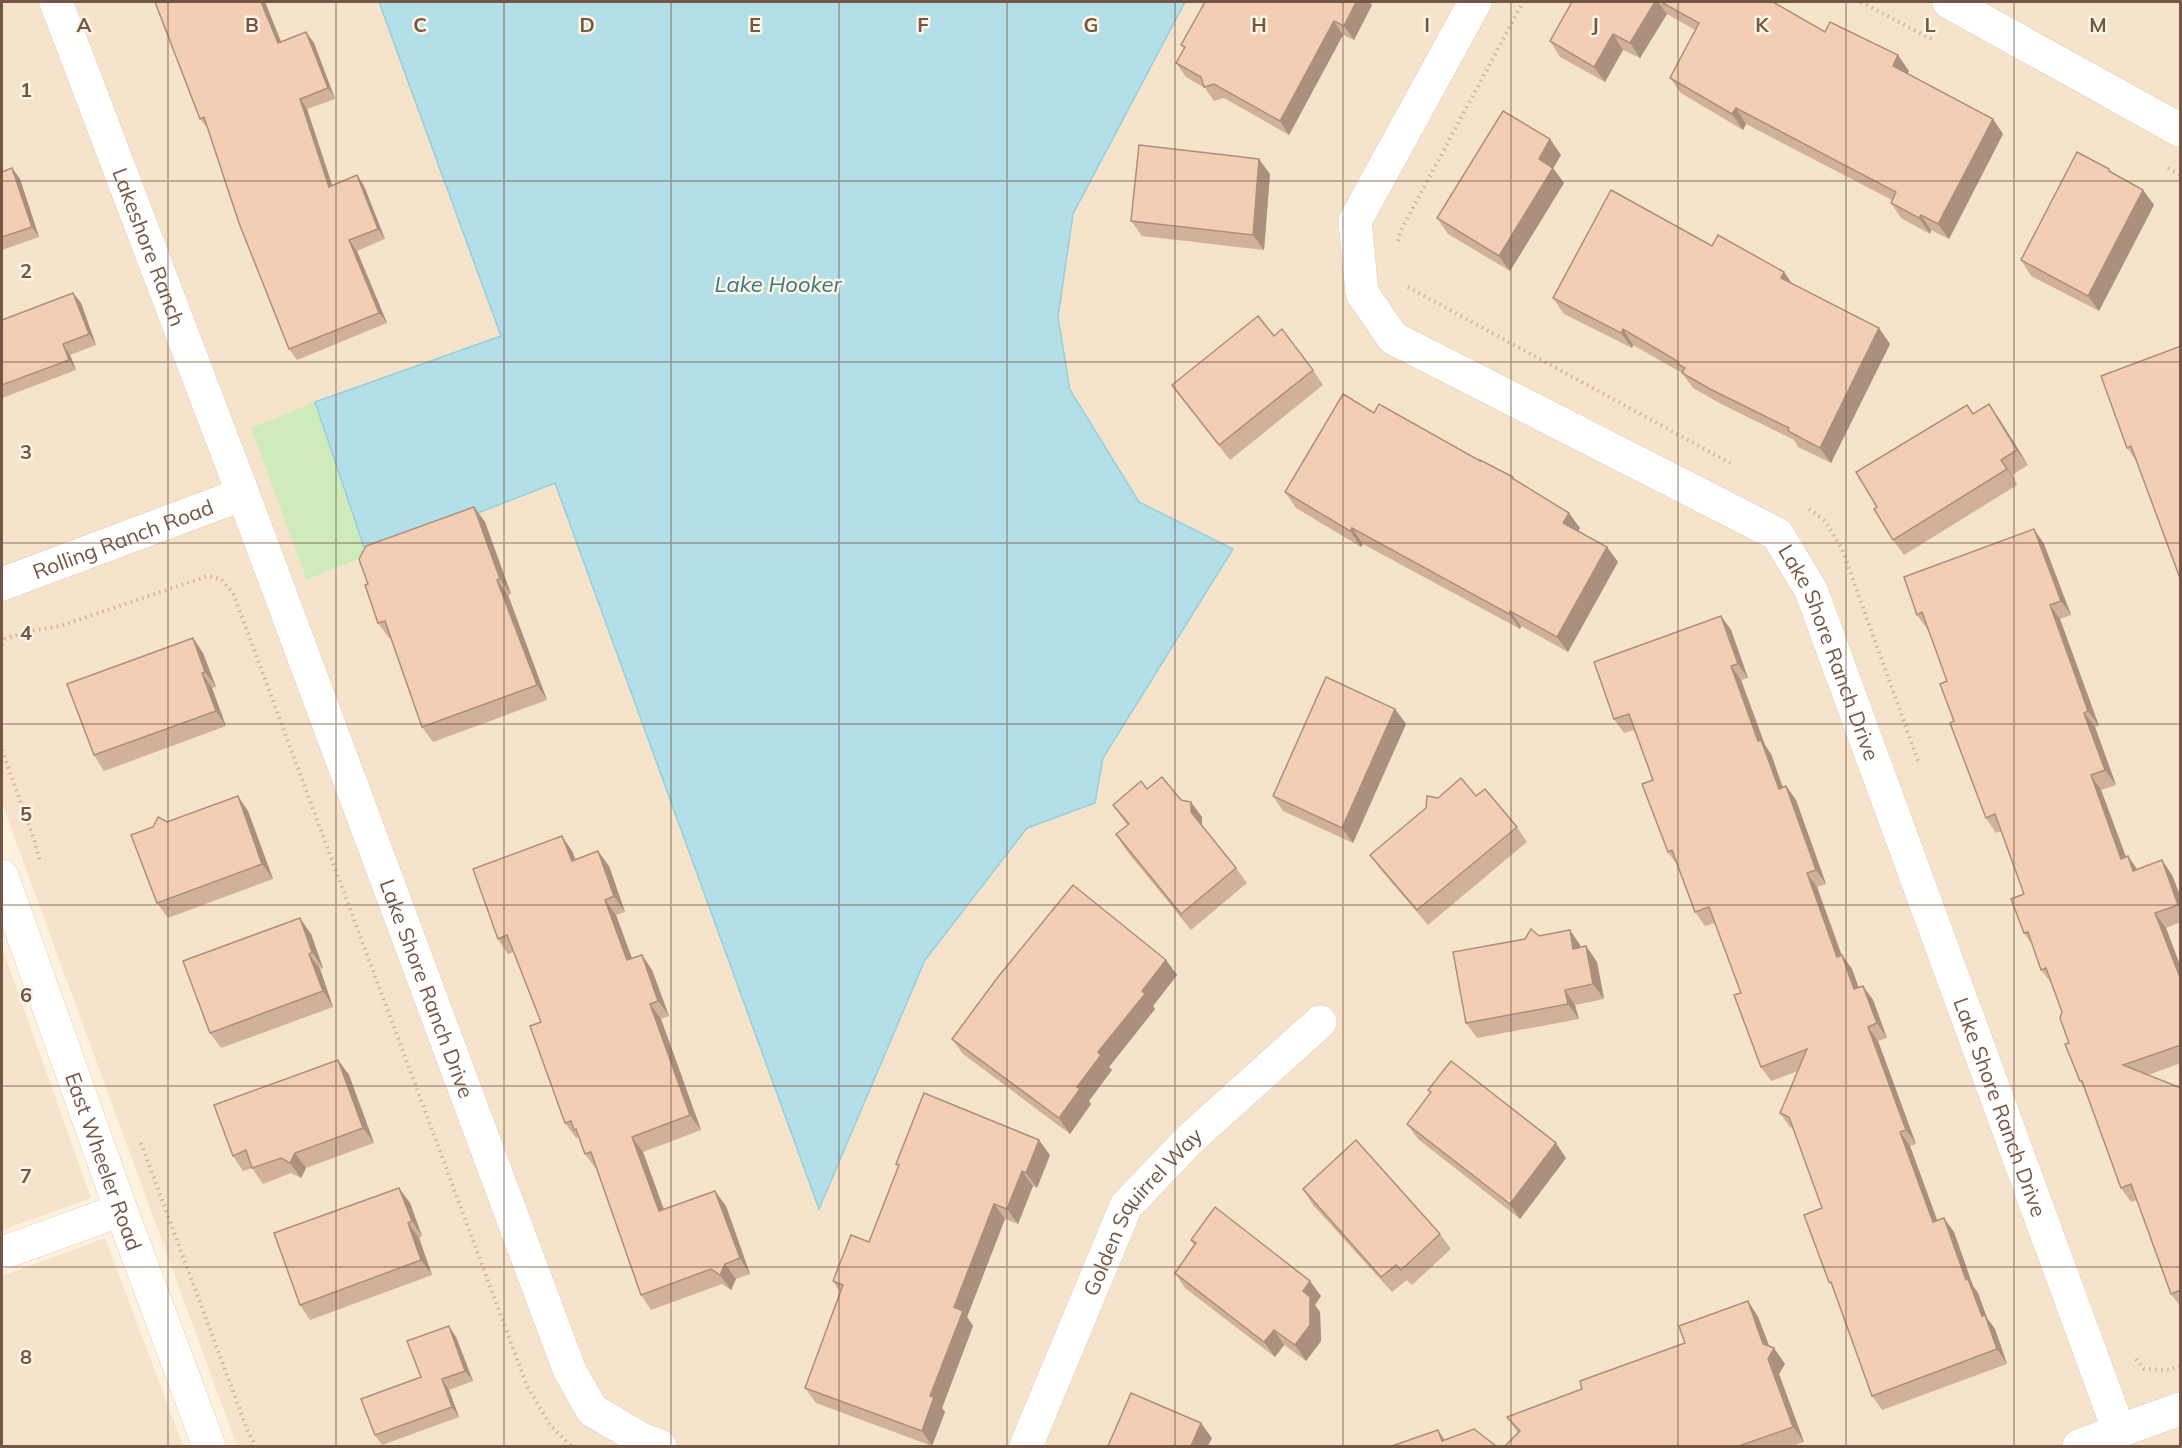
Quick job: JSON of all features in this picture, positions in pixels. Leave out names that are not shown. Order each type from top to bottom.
[{"type":"street","name":"Lakeshore Ranch","points":[[56,2],[243,494]]},
{"type":"street","name":"Lake Shore Ranch Drive","points":[[1475,2],[1355,221],[1362,293],[1393,338],[1777,534],[1811,590],[2119,1431]]},
{"type":"street","points":[[1949,2],[2181,130]]},
{"type":"street","name":"Rolling Ranch Road","points":[[2,584],[243,494]]},
{"type":"street","name":"Lake Shore Ranch Drive","points":[[243,494],[570,1369],[592,1410],[641,1439],[660,1446]]},
{"type":"street","name":"East Wheeler Road","points":[[2,876],[121,1210],[209,1446]]},
{"type":"street","name":"Golden Squirrel Way","points":[[1026,1446],[1126,1206],[1190,1139],[1320,1022]]},
{"type":"street","points":[[2,1253],[121,1210]]},
{"type":"street","points":[[2079,1446],[2181,1409]]},
{"type":"path","points":[[1398,243],[1400,232],[1523,2]]},
{"type":"path","points":[[1403,281],[1410,290],[1740,469]]},
{"type":"path","points":[[1800,503],[1825,521],[1842,549],[1918,763]]},
{"type":"path","points":[[2,645],[5,639],[25,632],[60,626],[208,576],[222,579],[233,593],[527,1386],[550,1425],[571,1446]]},
{"type":"path","points":[[2,750],[41,863]]},
{"type":"path","points":[[140,1140],[248,1432],[256,1446]]},
{"type":"path","points":[[2133,1355],[2144,1369],[2170,1370],[2181,1366]]},
{"type":"shaded area","points":[[2,2],[379,2],[501,337],[252,429],[308,580],[555,482],[819,1209],[925,960],[1027,828],[1095,803],[1103,758],[1233,549],[1139,502],[1070,390],[1058,317],[1073,214],[1185,2],[2180,2],[2180,1446],[237,1446],[2,803]]},
{"type":"shaded area","points":[[2,948],[91,1198],[2,1230]]},
{"type":"shaded area","points":[[105,1238],[183,1446],[2,1446],[2,1276]]},
{"type":"green space","points":[[315,402],[367,556],[307,580],[251,428]]},
{"type":"water","name":"Lake Hooker","points":[[379,2],[1185,2],[1073,214],[1058,317],[1070,390],[1139,502],[1233,549],[1103,758],[1095,803],[1027,828],[925,960],[819,1209],[555,483],[367,556],[315,402],[501,336]]},
{"type":"building","points":[[155,2],[261,2],[278,43],[306,32],[328,88],[300,99],[329,187],[357,175],[378,229],[349,240],[379,313],[289,349],[239,223],[204,117],[200,119]]},
{"type":"building","points":[[1205,2],[1356,2],[1344,26],[1334,21],[1280,121],[1214,84],[1204,87],[1201,77],[1176,63],[1185,47],[1181,45]]},
{"type":"building","points":[[1572,2],[1655,2],[1630,43],[1613,34],[1594,67],[1550,41]]},
{"type":"building","points":[[1661,2],[1773,2],[1825,32],[1830,22],[1898,55],[1893,66],[1993,119],[1938,224],[1921,215],[1919,218],[1891,203],[1896,192],[1736,108],[1732,114],[1670,78],[1699,23]]},
{"type":"building","points":[[1503,111],[1550,139],[1539,159],[1553,168],[1499,256],[1437,218]]},
{"type":"building","points":[[1139,145],[1259,159],[1253,235],[1131,221]]},
{"type":"building","points":[[2077,152],[2143,190],[2088,296],[2021,260]]},
{"type":"building","points":[[12,168],[32,227],[2,237],[2,172]]},
{"type":"building","points":[[1611,190],[1712,246],[1718,235],[1784,272],[1781,278],[1879,328],[1820,448],[1788,431],[1789,428],[1682,373],[1685,368],[1678,364],[1679,362],[1623,329],[1621,333],[1553,298]]},
{"type":"building","points":[[73,293],[89,334],[63,344],[69,360],[2,385],[2,320]]},
{"type":"building","points":[[1258,316],[1274,336],[1282,329],[1313,370],[1219,445],[1172,385]]},
{"type":"building","points":[[2181,346],[2181,581],[2131,446],[2127,448],[2101,376]]},
{"type":"building","points":[[1343,394],[1374,413],[1379,404],[1513,477],[1569,513],[1563,523],[1607,547],[1557,637],[1510,611],[1509,614],[1352,528],[1350,531],[1285,492]]},
{"type":"building","points":[[1989,404],[2017,450],[2001,460],[2007,469],[1893,540],[1874,509],[1877,507],[1856,472],[1967,405],[1973,414]]},
{"type":"building","points":[[474,507],[500,579],[497,580],[537,685],[422,727],[385,621],[378,623],[359,559],[366,546]]},
{"type":"building","points":[[2034,529],[2061,601],[2050,605],[2088,711],[2084,713],[2105,770],[2091,775],[2121,859],[2128,856],[2133,871],[2162,860],[2178,905],[2155,913],[2181,980],[2181,1045],[2123,1065],[2181,1088],[2181,1290],[2171,1294],[2131,1184],[2121,1188],[2082,1081],[2080,1081],[2065,1044],[2069,1043],[2060,1018],[2062,1012],[2046,968],[2041,970],[2028,932],[2024,933],[2011,899],[2024,894],[1995,814],[1986,818],[1950,723],[1954,721],[1940,684],[1947,681],[1922,612],[1917,615],[1904,577]]},
{"type":"building","points":[[1721,616],[1738,664],[1731,666],[1758,741],[1761,740],[1779,789],[1786,786],[1816,870],[1807,873],[1837,957],[1842,955],[1854,989],[1863,986],[1877,1023],[1868,1027],[1906,1130],[1900,1132],[1933,1222],[1944,1218],[1966,1280],[1968,1279],[1982,1316],[1985,1315],[1997,1349],[1872,1396],[1804,1215],[1822,1208],[1789,1117],[1780,1113],[1807,1049],[1761,1067],[1734,995],[1741,993],[1709,907],[1695,912],[1672,850],[1668,852],[1642,784],[1653,780],[1629,714],[1614,719],[1594,662]]},
{"type":"building","points":[[193,638],[205,672],[202,673],[216,711],[94,755],[67,684]]},
{"type":"building","points":[[1326,677],[1395,709],[1342,828],[1273,796]]},
{"type":"building","points":[[1162,777],[1181,800],[1191,802],[1191,812],[1236,868],[1181,914],[1116,834],[1129,824],[1113,805],[1141,781],[1147,789]]},
{"type":"building","points":[[1461,778],[1476,796],[1485,789],[1517,827],[1417,910],[1370,855],[1426,808],[1427,796],[1438,798]]},
{"type":"building","points":[[238,796],[262,864],[157,903],[131,835],[153,827],[158,817],[167,822]]},
{"type":"building","points":[[562,836],[572,861],[598,851],[614,896],[605,900],[627,960],[642,955],[658,1001],[650,1004],[690,1115],[632,1137],[659,1211],[715,1191],[740,1258],[725,1264],[720,1275],[711,1269],[641,1295],[591,1152],[585,1154],[571,1121],[565,1123],[530,1026],[541,1022],[507,935],[498,939],[473,869]]},
{"type":"building","points":[[1073,885],[1166,960],[1142,991],[1145,994],[1098,1052],[1101,1055],[1077,1087],[1080,1089],[1059,1118],[952,1039],[998,977]]},
{"type":"building","points":[[300,918],[312,952],[309,954],[323,991],[210,1033],[183,961]]},
{"type":"building","points":[[1531,929],[1539,936],[1570,930],[1573,949],[1586,946],[1593,984],[1565,990],[1568,1004],[1466,1023],[1453,952],[1525,939]]},
{"type":"building","points":[[338,1060],[363,1128],[295,1153],[290,1163],[281,1158],[252,1168],[246,1150],[233,1156],[214,1105]]},
{"type":"building","points":[[1451,1061],[1556,1143],[1510,1204],[1407,1124],[1431,1092],[1428,1090]]},
{"type":"building","points":[[924,1093],[1039,1140],[1026,1173],[1022,1171],[1007,1209],[994,1204],[954,1307],[963,1311],[930,1396],[934,1397],[922,1431],[805,1388],[843,1285],[833,1281],[851,1235],[869,1242]]},
{"type":"building","points":[[1356,1140],[1440,1234],[1401,1270],[1396,1265],[1381,1277],[1303,1189]]},
{"type":"building","points":[[399,1188],[412,1221],[408,1223],[421,1260],[300,1305],[274,1233]]},
{"type":"building","points":[[1215,1207],[1310,1281],[1303,1291],[1310,1297],[1310,1325],[1295,1345],[1274,1330],[1264,1342],[1175,1273],[1196,1243],[1191,1240]]},
{"type":"building","points":[[1748,1301],[1763,1344],[1774,1348],[1768,1359],[1793,1427],[1739,1446],[1505,1446],[1520,1431],[1507,1417],[1582,1389],[1580,1381],[1685,1343],[1679,1326]]},
{"type":"building","points":[[449,1326],[465,1371],[442,1379],[452,1407],[375,1435],[361,1399],[421,1377],[407,1341]]},
{"type":"building","points":[[1131,1393],[1201,1423],[1191,1446],[1108,1446]]},
{"type":"building","points":[[1474,1429],[1496,1446],[1392,1446],[1438,1430],[1442,1441]]}]
